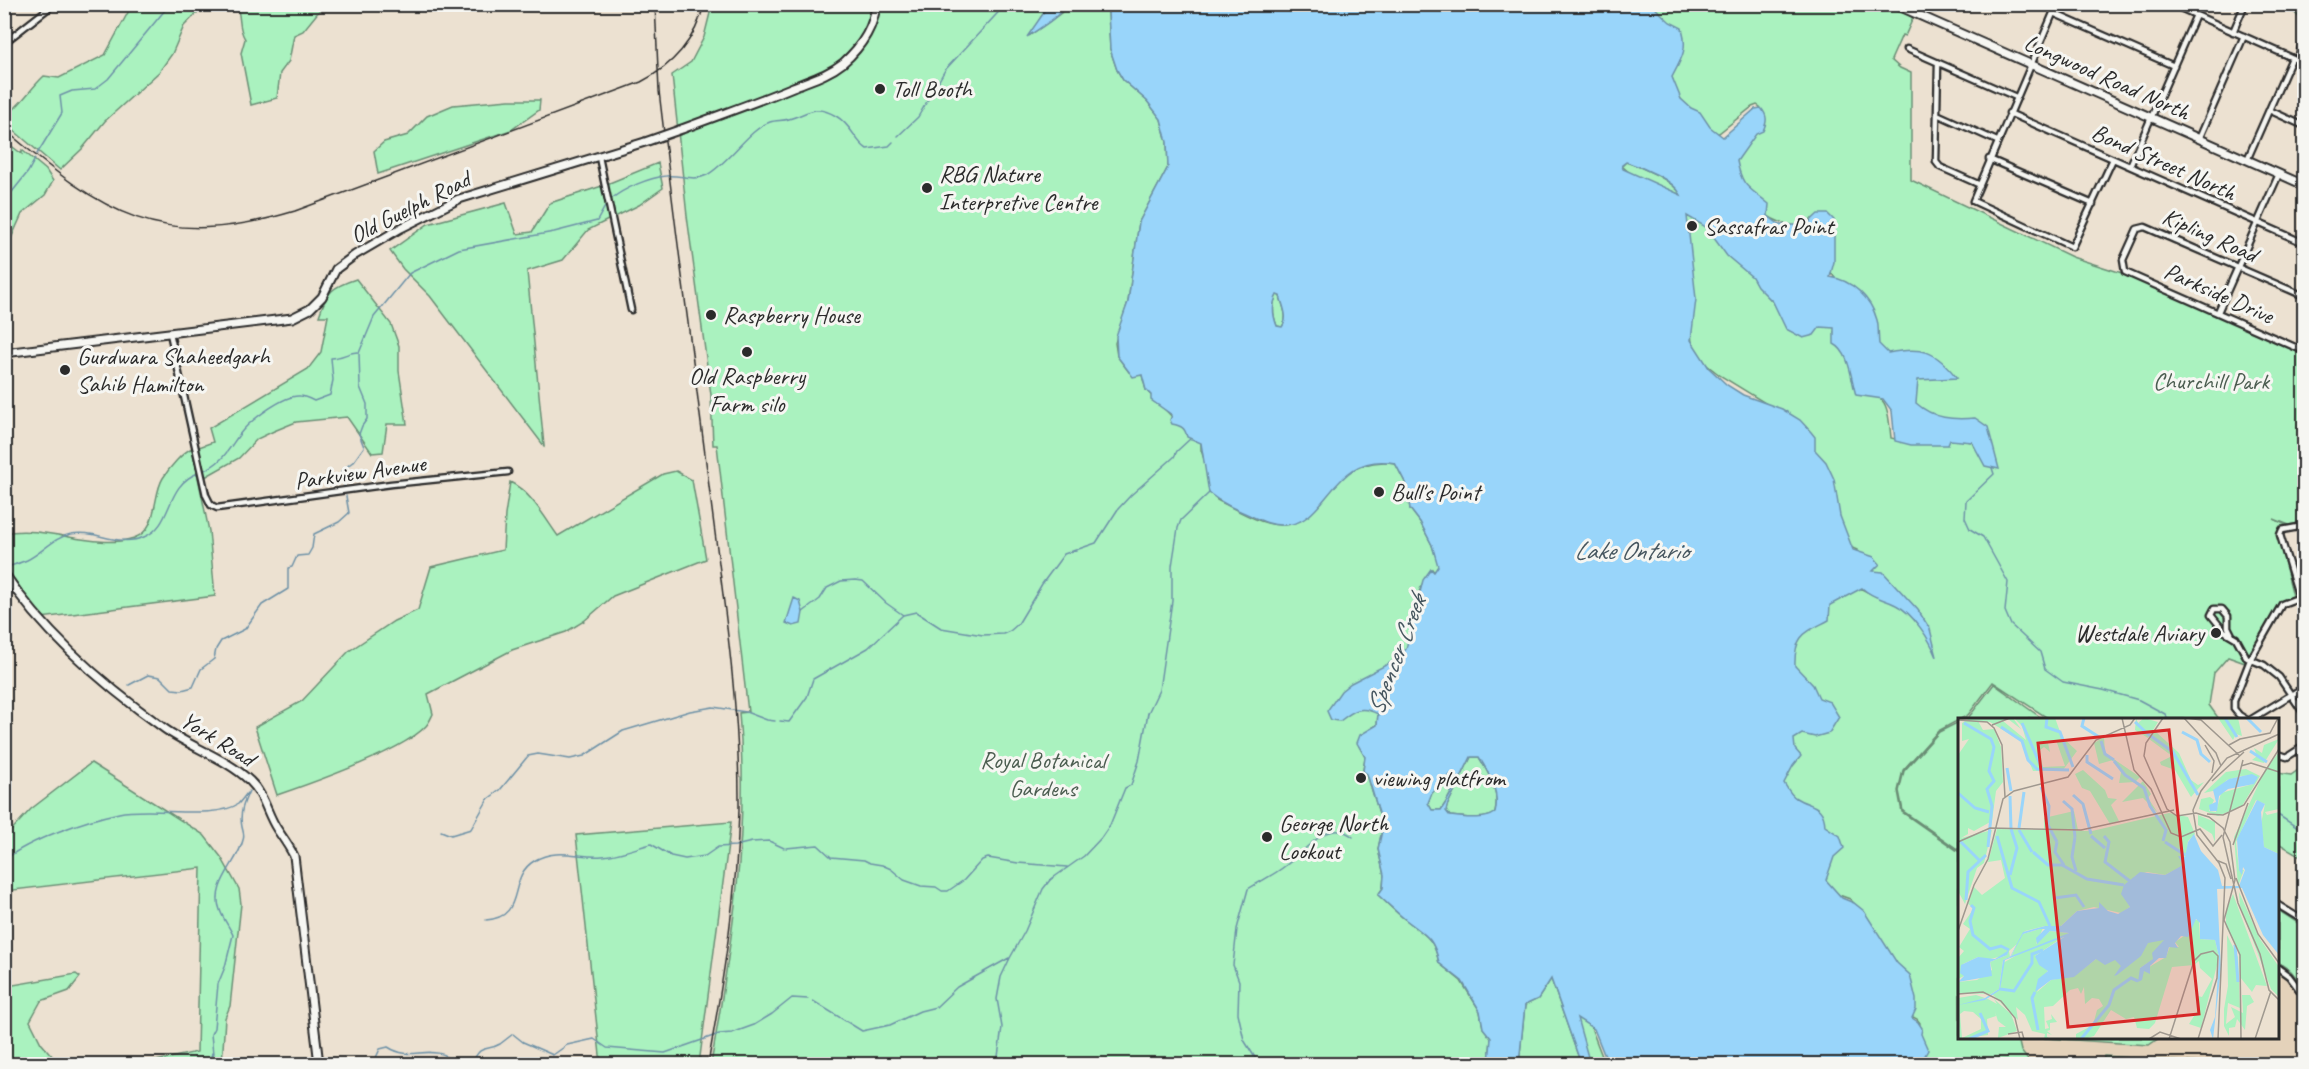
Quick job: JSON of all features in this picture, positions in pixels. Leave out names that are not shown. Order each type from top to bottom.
[{"type":"street","points":[[41,4],[48,10]]},
{"type":"street","points":[[4,43],[54,4]]},
{"type":"street","name":"Old Guelph Road","points":[[4,353],[292,318],[310,309],[322,297],[336,269],[355,255],[401,228],[459,199],[645,142],[778,93],[832,70],[853,54],[861,44],[872,23],[876,4]]},
{"type":"street","name":"Longwood Road North","points":[[1893,4],[2304,185]]},
{"type":"street","points":[[2057,4],[1972,201],[2067,246],[2074,245],[2112,159]]},
{"type":"street","points":[[2171,4],[2304,63]]},
{"type":"street","points":[[2233,32],[2245,4]]},
{"type":"street","points":[[2053,13],[2174,66]]},
{"type":"street","points":[[2130,166],[2196,15]]},
{"type":"street","points":[[2199,139],[2244,36]]},
{"type":"street","points":[[2298,60],[2301,47]]},
{"type":"street","points":[[1907,49],[2016,97]]},
{"type":"street","points":[[2247,160],[2292,58]]},
{"type":"street","points":[[1938,63],[1937,164],[1978,184]]},
{"type":"street","points":[[2269,110],[2304,126]]},
{"type":"street","name":"Bond Street North","points":[[2009,113],[2304,243]]},
{"type":"street","points":[[1937,114],[1997,141]]},
{"type":"street","points":[[598,157],[631,310]]},
{"type":"street","points":[[1989,159],[2093,204]]},
{"type":"street","points":[[2218,312],[2279,174]]},
{"type":"street","name":"Kipling Road","points":[[2123,266],[2123,260],[2137,228],[2145,226],[2304,296]]},
{"type":"street","name":"Parkside Drive","points":[[2123,266],[2126,272],[2304,351]]},
{"type":"street","name":"Parkview Avenue","points":[[170,333],[206,495],[211,505],[217,508],[391,484],[508,472]]},
{"type":"street","points":[[2304,526],[2282,530],[2280,535],[2304,614]]},
{"type":"street","name":"York Road","points":[[4,573],[40,620],[132,704],[182,741],[231,766],[258,789],[276,829],[294,856],[320,1065]]},
{"type":"street","points":[[2245,718],[2234,709],[2234,701],[2250,660],[2282,604],[2298,598]]},
{"type":"street","points":[[2232,635],[2226,612],[2214,609],[2211,615],[2213,620],[2238,640],[2243,654],[2274,673],[2291,693],[2304,714]]},
{"type":"street","points":[[2252,718],[2304,687]]},
{"type":"street","points":[[2279,754],[2287,756],[2304,746]]},
{"type":"street","points":[[2279,906],[2304,921]]},
{"type":"street","points":[[2279,969],[2289,976],[2304,996]]},
{"type":"shaded area","points":[[2279,972],[2304,1000],[2304,1064],[2031,1064],[2021,1051],[2018,1039],[2279,1039]]},
{"type":"green space","points":[[132,5],[205,5],[184,26],[172,54],[159,72],[105,121],[82,149],[60,170],[5,123],[5,117],[44,76],[59,78],[105,55]]},
{"type":"green space","points":[[236,5],[324,5],[303,31],[294,35],[289,61],[280,73],[277,98],[251,105],[241,53],[245,39]]},
{"type":"green space","name":"Royal Botanical Gardens","points":[[712,5],[1046,5],[1029,36],[1061,13],[1066,5],[1103,5],[1108,12],[1110,49],[1117,70],[1123,80],[1147,101],[1161,119],[1167,142],[1168,167],[1139,222],[1128,302],[1115,343],[1117,356],[1129,372],[1142,375],[1146,390],[1201,443],[1201,450],[1217,500],[1263,522],[1291,524],[1324,490],[1350,471],[1379,462],[1395,463],[1407,486],[1410,509],[1432,545],[1439,566],[1434,572],[1432,569],[1422,585],[1411,635],[1378,714],[1377,725],[1370,729],[1359,746],[1365,757],[1363,770],[1367,774],[1383,826],[1378,849],[1384,875],[1383,888],[1378,895],[1428,937],[1439,963],[1461,981],[1480,1011],[1483,1028],[1491,1038],[1489,1064],[711,1064],[737,890],[742,802],[739,713],[748,712],[717,445],[713,445],[711,395],[687,216],[672,75],[691,62],[704,37]]},
{"type":"green space","name":"Churchill Park","points":[[1648,5],[1915,5],[1910,16],[1913,18],[1905,36],[1902,35],[1891,60],[1900,68],[1911,73],[1911,180],[2072,257],[2125,274],[2304,355],[2304,522],[2289,525],[2274,519],[2286,525],[2280,526],[2277,533],[2293,596],[2279,604],[2245,663],[2228,657],[2214,673],[2209,705],[2218,718],[2047,718],[1993,682],[1968,715],[1958,718],[1958,720],[1938,731],[1903,770],[1898,791],[1902,812],[1958,851],[1958,1039],[2018,1039],[2021,1051],[2031,1064],[1915,1064],[1920,1023],[1909,1015],[1858,908],[1850,899],[1839,895],[1822,877],[1789,794],[1780,780],[1791,648],[1826,601],[1856,586],[1875,596],[1855,557],[1857,550],[1850,547],[1788,417],[1721,376],[1703,362],[1692,344],[1684,224],[1689,210],[1743,260],[1756,283],[1779,309],[1787,329],[1799,335],[1817,320],[1836,328],[1834,332],[1839,337],[1853,373],[1852,379],[1872,391],[1886,407],[1891,438],[1907,442],[1946,437],[1972,442],[1974,447],[1990,449],[1912,409],[1833,275],[1826,274],[1821,219],[1811,219],[1804,227],[1789,225],[1767,215],[1753,200],[1735,164],[1761,119],[1760,107],[1757,105],[1752,107],[1719,133],[1712,133],[1678,96]]},
{"type":"green space","points":[[2277,5],[2304,5],[2304,59],[2301,54],[2303,33],[2299,18],[2292,11]]},
{"type":"green space","points":[[540,100],[539,110],[511,130],[378,174],[374,151],[384,142],[408,135],[427,116],[453,105]]},
{"type":"green space","points":[[5,141],[22,154],[22,150],[46,170],[53,181],[45,195],[22,214],[5,252]]},
{"type":"green space","points":[[1626,162],[1664,179],[1681,195],[1631,174],[1622,166]]},
{"type":"green space","points":[[658,163],[663,188],[639,205],[615,217],[607,184]]},
{"type":"green space","points":[[602,186],[610,219],[588,230],[563,260],[527,271],[544,446],[430,296],[403,269],[390,251],[428,224],[506,203],[517,234],[532,232],[550,203]]},
{"type":"green space","points":[[356,279],[391,324],[399,346],[399,371],[407,424],[387,424],[383,452],[372,453],[347,417],[296,422],[257,439],[239,458],[205,477],[199,447],[213,442],[209,428],[308,369],[321,352],[328,316],[319,316],[328,295],[341,285]]},
{"type":"green space","points":[[1277,295],[1280,296],[1285,312],[1282,327],[1277,326],[1274,314],[1274,302]]},
{"type":"green space","points":[[192,448],[209,531],[215,596],[41,618],[5,566],[4,533],[36,532],[103,541],[134,538],[148,528],[163,478],[176,461]]},
{"type":"green space","points":[[676,471],[692,480],[706,559],[613,596],[584,621],[566,632],[512,650],[428,694],[433,714],[427,725],[414,736],[356,766],[277,795],[255,727],[302,701],[349,651],[394,621],[418,610],[431,567],[503,550],[510,482],[525,492],[558,536],[663,474]]},
{"type":"green space","points":[[1994,684],[2042,718],[1966,718]]},
{"type":"green space","points":[[1958,722],[1958,849],[1903,811],[1899,791],[1904,771],[1939,732]]},
{"type":"green space","points":[[1471,757],[1479,757],[1490,777],[1496,798],[1495,813],[1479,818],[1450,816],[1446,811],[1447,806]]},
{"type":"green space","points":[[91,763],[204,835],[221,857],[239,889],[241,904],[230,1006],[225,1018],[222,1064],[142,1064],[197,1052],[201,868],[5,891],[5,837],[31,809]]},
{"type":"green space","points":[[2304,766],[2304,858],[2279,844],[2279,773],[2291,775]]},
{"type":"green space","points":[[1450,774],[1457,778],[1450,795],[1441,810],[1432,810],[1428,803],[1432,793]]},
{"type":"green space","points":[[731,822],[699,1064],[601,1064],[576,835]]},
{"type":"green space","points":[[2279,911],[2304,927],[2304,987],[2291,971],[2279,963]]},
{"type":"green space","points":[[1559,957],[1590,1025],[1605,1064],[1588,1064]]},
{"type":"green space","points":[[76,974],[80,977],[69,991],[41,1001],[30,1021],[41,1043],[59,1064],[5,1064],[5,975],[8,986]]},
{"type":"green space","points":[[1551,979],[1581,1064],[1519,1064],[1525,1005],[1538,999]]},
{"type":"green space","points":[[2059,1039],[2158,1039],[2149,1045]]},
{"type":"green space","points":[[2104,1056],[2200,1063],[2200,1064],[2103,1064]]},
{"type":"water","points":[[1046,5],[1066,5],[1053,19],[1027,37],[1043,14]]},
{"type":"water","name":"Lake Ontario","points":[[1103,5],[1652,5],[1670,22],[1682,28],[1683,53],[1672,77],[1681,99],[1700,112],[1710,127],[1723,137],[1755,109],[1761,108],[1766,119],[1763,131],[1756,134],[1737,161],[1744,182],[1769,204],[1768,216],[1780,225],[1806,225],[1818,214],[1828,214],[1834,220],[1834,262],[1830,277],[1853,286],[1870,304],[1877,320],[1879,344],[1888,353],[1910,350],[1927,352],[1942,361],[1957,378],[1918,380],[1916,403],[1937,415],[1959,419],[1975,418],[1988,427],[1999,469],[1985,466],[1972,442],[1950,440],[1948,445],[1911,445],[1895,441],[1892,411],[1883,399],[1856,395],[1847,360],[1834,344],[1834,328],[1820,327],[1814,335],[1803,338],[1786,329],[1773,302],[1757,286],[1752,277],[1727,256],[1706,227],[1687,216],[1696,299],[1691,340],[1709,368],[1727,385],[1743,395],[1782,409],[1800,420],[1811,432],[1815,437],[1815,450],[1826,462],[1834,479],[1840,516],[1853,550],[1874,557],[1880,564],[1873,571],[1883,572],[1918,610],[1930,629],[1937,657],[1925,635],[1909,614],[1862,588],[1830,605],[1829,620],[1807,632],[1799,641],[1795,666],[1813,685],[1819,698],[1830,702],[1839,717],[1829,733],[1815,737],[1802,734],[1794,739],[1795,749],[1801,756],[1784,783],[1794,797],[1819,809],[1825,826],[1840,836],[1844,848],[1834,857],[1826,880],[1842,898],[1854,903],[1864,911],[1897,963],[1910,975],[1916,999],[1916,1009],[1912,1018],[1922,1028],[1921,1034],[1928,1050],[1920,1064],[1608,1064],[1594,1029],[1577,1018],[1590,1064],[1581,1064],[1551,979],[1538,999],[1525,1005],[1519,1064],[1489,1064],[1491,1038],[1483,1028],[1480,1011],[1462,981],[1439,963],[1428,937],[1378,895],[1383,888],[1384,875],[1378,849],[1383,826],[1367,774],[1363,771],[1365,757],[1357,743],[1360,735],[1377,725],[1378,714],[1362,709],[1349,714],[1340,721],[1331,720],[1327,711],[1341,691],[1351,683],[1392,662],[1406,649],[1423,580],[1431,569],[1434,572],[1438,566],[1432,545],[1410,509],[1407,486],[1395,463],[1374,462],[1357,468],[1344,477],[1311,514],[1299,522],[1284,525],[1271,524],[1223,503],[1209,493],[1201,443],[1187,437],[1182,428],[1172,424],[1170,420],[1172,415],[1151,400],[1142,375],[1133,377],[1117,356],[1116,336],[1128,302],[1139,222],[1168,167],[1167,142],[1161,119],[1147,101],[1123,80],[1117,70],[1110,49],[1108,12]],"holes":[[[1626,162],[1657,175],[1672,184],[1681,195],[1623,169],[1622,165]],[[1277,295],[1280,296],[1285,312],[1282,327],[1277,326],[1275,299]],[[1471,757],[1479,757],[1495,791],[1495,813],[1479,818],[1450,816],[1446,811]],[[1451,774],[1455,775],[1457,779],[1441,810],[1432,810],[1428,803],[1432,793]]]},
{"type":"water","points":[[794,598],[800,601],[803,612],[801,624],[793,626],[786,623]]},
{"type":"waterway","points":[[37,154],[62,113],[60,96],[72,91],[95,89],[108,79],[170,4]]},
{"type":"waterway","points":[[898,136],[918,117],[945,70],[1006,4]]},
{"type":"waterway","points":[[611,199],[630,187],[659,177],[697,178],[707,175],[762,126],[812,111],[829,112],[836,116],[867,149],[889,146],[893,142]]},
{"type":"waterway","points":[[4,202],[28,172],[35,159]]},
{"type":"waterway","points":[[345,488],[341,471],[354,461],[364,447],[359,434],[367,419],[367,404],[360,387],[359,353],[374,317],[410,273],[459,249],[554,232],[597,221],[607,203]]},
{"type":"waterway","points":[[204,470],[222,458],[248,425],[278,403],[294,396],[303,396],[314,401],[330,395],[333,380],[331,358],[358,352]]},
{"type":"waterway","points":[[780,721],[789,722],[807,697],[813,679],[868,648],[903,615],[916,612],[941,628],[983,635],[1003,634],[1010,631],[1018,624],[1042,584],[1064,554],[1096,543],[1118,509],[1190,439]]},
{"type":"waterway","points":[[1992,468],[1994,474],[1966,501],[1965,518],[1970,529],[1983,537],[2008,582],[2005,611],[2011,625],[2040,652],[2045,669],[2063,682],[2139,700],[2165,714],[2168,718]]},
{"type":"waterway","points":[[5,568],[27,560],[59,538],[71,534],[89,534],[116,540],[134,540],[144,537],[160,524],[179,487],[198,473]]},
{"type":"waterway","points":[[997,1064],[1002,1027],[997,999],[1001,977],[1025,931],[1043,889],[1050,880],[1084,856],[1101,838],[1110,825],[1125,788],[1131,785],[1139,761],[1148,713],[1159,690],[1172,601],[1172,566],[1178,528],[1181,520],[1209,493]]},
{"type":"waterway","points":[[129,685],[148,675],[160,677],[172,689],[182,690],[193,687],[201,669],[214,659],[221,641],[245,629],[262,605],[288,589],[288,568],[292,567],[297,556],[308,555],[312,548],[314,534],[339,522],[349,513],[346,496]]},
{"type":"waterway","points":[[803,612],[820,599],[827,588],[841,581],[855,580],[863,581],[886,603],[903,615]]},
{"type":"waterway","points":[[441,831],[451,835],[471,829],[488,799],[500,790],[528,756],[538,754],[570,759],[584,756],[623,731],[690,711],[713,707],[746,712],[775,721]]},
{"type":"waterway","points":[[214,1064],[211,1034],[214,1028],[218,984],[233,935],[220,910],[219,892],[244,838],[242,812],[249,791]]},
{"type":"waterway","points":[[4,860],[44,838],[75,825],[106,816],[132,811],[198,812],[228,809],[238,804],[247,793]]},
{"type":"waterway","points":[[2279,816],[2304,832]]},
{"type":"waterway","points":[[1259,1064],[1244,1040],[1238,1013],[1239,981],[1233,965],[1237,929],[1248,889],[1281,869],[1326,834],[1334,831],[1344,832],[1353,837]]},
{"type":"waterway","points":[[486,920],[499,917],[507,912],[512,904],[520,877],[526,868],[542,857],[559,854],[608,855],[651,844],[671,856],[685,859],[705,856],[718,847],[752,842],[769,841],[784,848]]},
{"type":"waterway","points":[[786,848],[818,845],[831,857],[864,860],[882,865],[904,880],[921,886],[936,887],[942,891],[948,891],[964,880],[982,860],[988,858],[1067,867]]},
{"type":"waterway","points":[[813,1001],[862,1031],[890,1025],[920,1011],[936,1007],[957,987],[1009,958]]},
{"type":"waterway","points":[[472,1064],[481,1050],[500,1044],[513,1034],[523,1042],[553,1055],[567,1045],[594,1039],[607,1048],[665,1053],[719,1034],[732,1033],[754,1025],[792,998],[808,999]]},
{"type":"waterway","points":[[365,1064],[375,1060],[380,1049],[388,1047],[410,1054],[430,1052],[445,1055],[449,1064]]},
{"type":"waterway","points":[[199,1064],[211,1057],[212,1053]]},
{"type":"railway","points":[[655,4],[659,91],[726,617],[739,771],[738,842],[732,906],[708,1064]]},
{"type":"railway","points":[[4,129],[73,184],[105,204],[137,218],[170,226],[207,228],[248,223],[295,211],[641,82],[663,68],[681,50],[695,29],[704,4]]},
{"type":"place","name":"Toll Booth","points":[[880,89]]},
{"type":"place","name":"RBG Nature Interpretive Centre","points":[[927,188]]},
{"type":"place","name":"Sassafras Point","points":[[1692,226]]},
{"type":"place","name":"Raspberry House","points":[[711,315]]},
{"type":"place","name":"Old Raspberry Farm silo","points":[[747,352]]},
{"type":"place","name":"Gurdwara Shaheedgarh Sahib Hamilton","points":[[65,370]]},
{"type":"place","name":"Bull's Point","points":[[1379,492]]},
{"type":"place","name":"Westdale Aviary","points":[[2216,633]]},
{"type":"place","name":"viewing platfrom","points":[[1361,778]]},
{"type":"place","name":"George North Lookout","points":[[1267,837]]},
{"type":"water label","name":"Spencer Creek","points":[[1396,655]]}]
